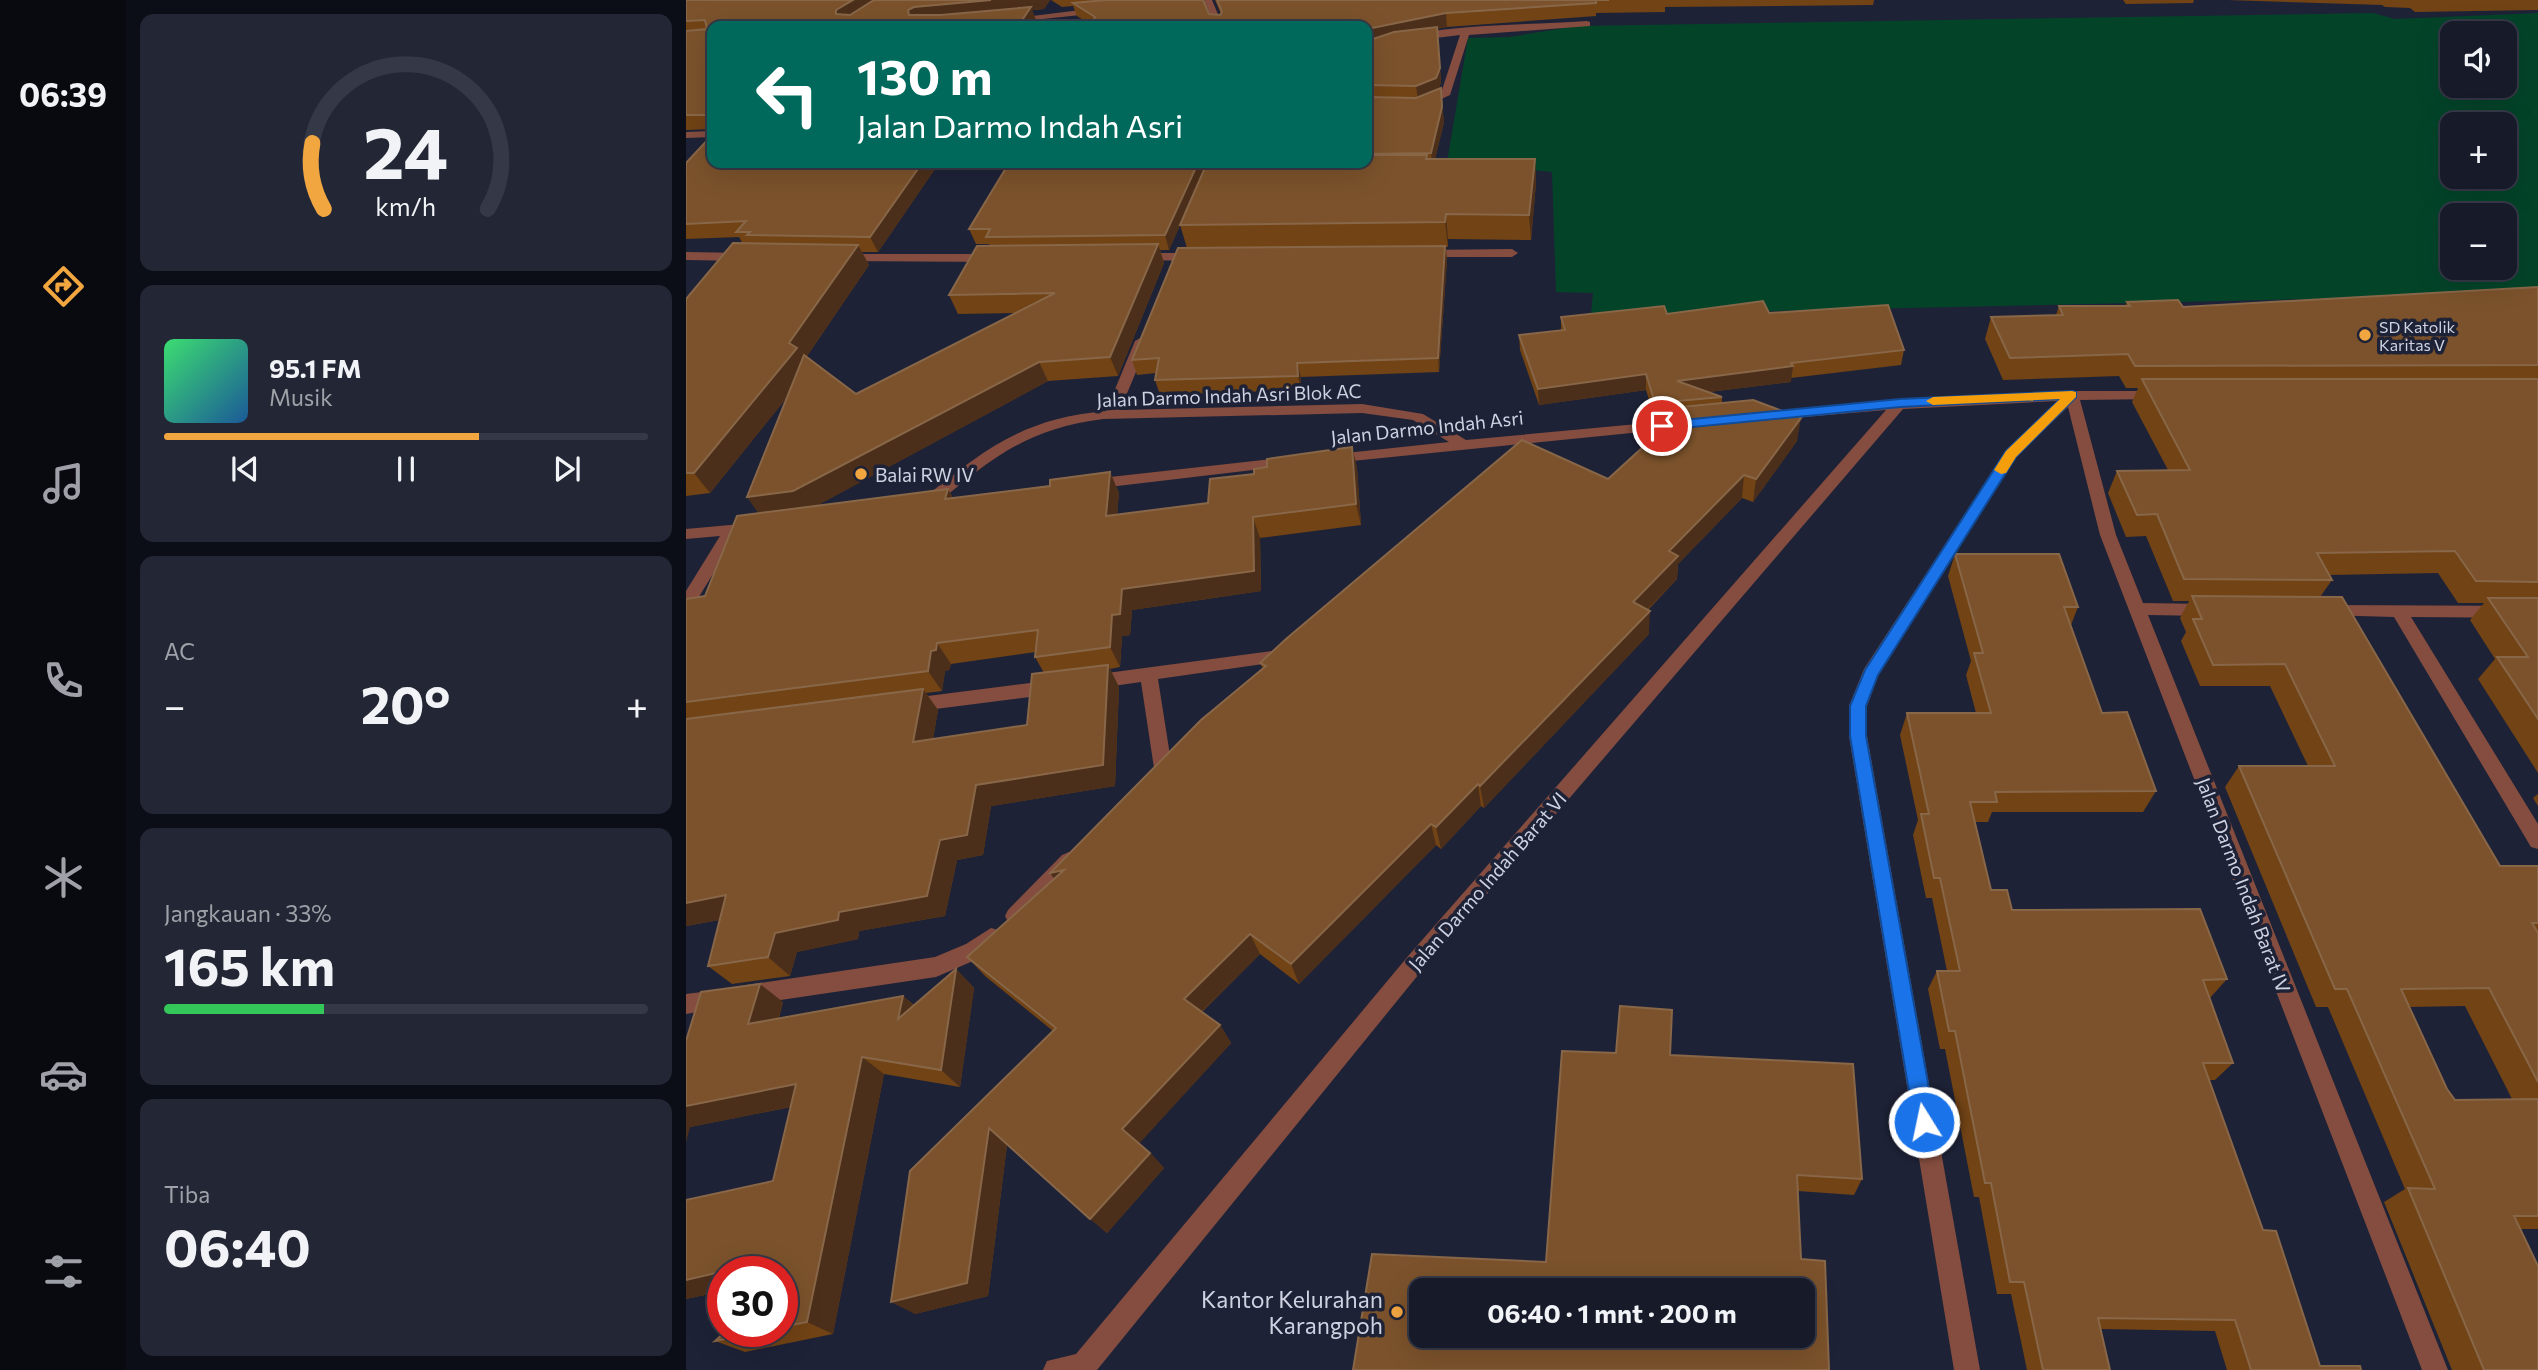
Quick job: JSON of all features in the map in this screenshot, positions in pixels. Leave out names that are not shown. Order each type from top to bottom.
[{"type":"street","points":[[1209,0],[1217,21]]},
{"type":"street","points":[[998,20],[1109,10]]},
{"type":"street","points":[[1372,47],[1406,37],[1587,24]]},
{"type":"street","points":[[1411,106],[1430,103],[1445,95],[1465,33]]},
{"type":"street","points":[[686,135],[707,134]]},
{"type":"street","points":[[1414,255],[1512,254]]},
{"type":"street","points":[[686,256],[764,257]]},
{"type":"street","points":[[1121,258],[1205,257]]},
{"type":"street","points":[[832,258],[1010,258]]},
{"type":"street","points":[[1111,415],[1147,330]]},
{"type":"street","points":[[1749,418],[1900,403],[2044,395],[2168,395]]},
{"type":"street","points":[[1967,1370],[1858,736],[1858,706],[1870,674],[2011,454],[2072,395]]},
{"type":"street","name":"Jalan Darmo Indah Barat IV","points":[[2072,395],[2108,535],[2435,1370]]},
{"type":"street","name":"Jalan Darmo Indah Barat VI","points":[[1081,1368],[1416,962],[1900,403]]},
{"type":"street","name":"Jalan Darmo Indah Asri Blok AC","points":[[956,499],[922,503],[992,452],[1018,437],[1041,427],[1111,415],[1332,408],[1375,411],[1412,415],[1432,422],[1461,444]]},
{"type":"street","name":"Jalan Darmo Indah Asri","points":[[1079,485],[1461,444],[1693,423]]},
{"type":"street","points":[[1514,456],[1535,438]]},
{"type":"street","points":[[686,534],[771,525]]},
{"type":"street","points":[[686,604],[732,530]]},
{"type":"street","points":[[2136,609],[2219,610]]},
{"type":"street","points":[[2316,611],[2538,612]]},
{"type":"street","points":[[2399,612],[2538,841]]},
{"type":"street","points":[[890,708],[1149,675],[1291,651],[1265,674]]},
{"type":"street","points":[[1149,675],[1159,772],[1184,749]]},
{"type":"street","points":[[686,1004],[936,967],[973,951],[1001,929],[1087,844]]},
{"type":"street","points":[[1056,1370],[1081,1368]]},
{"type":"green space","points":[[2373,13],[2395,19],[2538,13],[2538,294],[1591,315],[1593,293],[1556,292],[1552,172],[1447,162],[1468,38],[1509,37],[1577,26]]},
{"type":"building","points":[[686,0],[853,0],[836,10],[836,14],[850,15],[874,0],[991,0],[914,7],[908,10],[909,15],[1031,7],[1021,21],[707,21],[707,29],[705,20],[686,21]]},
{"type":"building","points":[[1106,0],[1203,0],[1209,14],[1220,15],[1222,12],[1217,0],[1596,0],[1596,3],[1446,13],[1372,28],[1372,21],[1093,21],[1095,17],[1073,3]]},
{"type":"building","points":[[1437,27],[1440,68],[1436,78],[1416,86],[1372,85],[1372,39],[1394,32]]},
{"type":"building","points":[[707,29],[707,115],[686,115],[686,31]]},
{"type":"building","points":[[1441,88],[1442,107],[1431,153],[1372,154],[1372,97],[1416,98]]},
{"type":"building","points":[[707,140],[707,168],[918,168],[870,237],[747,235],[750,232],[736,232],[746,221],[686,224],[686,163]]},
{"type":"building","points":[[1372,155],[1427,155],[1426,159],[1535,159],[1529,215],[1446,214],[1445,222],[1180,225],[1205,168],[1372,168]]},
{"type":"building","points":[[1006,168],[1196,168],[1165,235],[986,237],[990,229],[969,229]]},
{"type":"building","points":[[733,243],[858,245],[789,343],[797,348],[694,473],[686,473],[686,299]]},
{"type":"building","points":[[1158,244],[1110,357],[1039,362],[793,491],[747,497],[804,355],[856,394],[1055,293],[949,295],[977,246]]},
{"type":"building","points":[[1445,246],[1438,358],[1297,363],[1298,376],[1155,380],[1159,358],[1132,360],[1178,248]]},
{"type":"building","points":[[2538,287],[2538,365],[2135,366],[2128,354],[2010,358],[1991,317],[2063,315],[2059,306],[2130,306],[2127,302],[2178,300],[2183,307]]},
{"type":"building","points":[[1763,301],[1769,313],[1888,305],[1904,350],[1791,363],[1793,366],[1677,381],[1722,397],[1655,403],[1646,374],[1538,389],[1519,335],[1565,330],[1561,317],[1664,306],[1667,314]]},
{"type":"building","points":[[2142,379],[2538,379],[2538,582],[2476,581],[2455,551],[2317,553],[2332,580],[2184,579],[2157,514],[2137,515],[2117,471],[2190,470]]},
{"type":"building","points":[[1753,400],[1801,418],[1756,479],[1744,475],[1669,551],[1678,556],[1633,602],[1650,611],[1480,786],[1478,784],[1436,827],[1431,824],[1291,964],[1250,934],[1184,999],[1220,1025],[1122,1129],[1150,1153],[1090,1219],[989,1128],[967,1283],[891,1302],[910,1171],[1056,1028],[967,957],[1064,870],[1050,873],[1201,720],[1266,666],[1260,663],[1522,440],[1608,479],[1666,426],[1660,409]]},
{"type":"building","points":[[1352,447],[1356,504],[1253,517],[1254,571],[1122,589],[1120,614],[1112,615],[1110,647],[1035,657],[1038,630],[937,643],[936,650],[931,651],[928,671],[686,702],[686,599],[705,596],[737,516],[948,489],[945,499],[1050,486],[1050,480],[1110,472],[1106,516],[1208,503],[1210,479],[1254,474],[1254,469],[1267,467],[1267,459]]},
{"type":"building","points":[[1955,554],[2059,554],[2078,607],[2064,607],[2102,713],[2127,712],[2156,791],[1995,792],[1997,802],[1970,802],[1991,890],[2007,890],[2012,910],[2200,909],[2227,979],[2203,980],[2233,1063],[2203,1063],[2263,1230],[2276,1231],[2320,1366],[2360,1366],[2361,1370],[2251,1370],[2235,1320],[2098,1318],[2110,1370],[2043,1370],[2024,1282],[2010,1282],[1991,1183],[1985,1183],[1955,1031],[1949,1031],[1937,971],[1960,971],[1940,878],[1934,878],[1921,814],[1929,814],[1907,713],[1991,713],[1974,653],[1983,653]]},
{"type":"building","points":[[2192,596],[2342,597],[2500,866],[2538,866],[2538,923],[2532,923],[2538,933],[2538,1082],[2489,988],[2401,989],[2447,1089],[2455,1100],[2538,1099],[2538,1216],[2514,1216],[2538,1266],[2538,1370],[2484,1370],[2408,1188],[2435,1189],[2347,989],[2335,989],[2239,766],[2335,766],[2285,664],[2213,665],[2193,619],[2202,619]]},
{"type":"building","points":[[2488,598],[2538,598],[2538,719],[2497,657],[2528,657]]},
{"type":"building","points":[[1108,665],[1103,765],[976,785],[967,835],[940,840],[927,896],[839,912],[838,920],[775,933],[768,957],[708,966],[726,895],[686,903],[686,719],[923,689],[913,742],[1027,725],[1032,674]]},
{"type":"building","points":[[956,969],[941,1070],[862,1057],[807,1322],[798,1324],[798,1256],[707,1256],[707,1275],[686,1280],[686,1200],[773,1181],[796,1084],[686,1106],[686,1041],[701,992],[760,984],[748,1024],[903,996],[898,1019]]},
{"type":"building","points":[[1620,1006],[1672,1010],[1670,1055],[1853,1064],[1862,1179],[1797,1175],[1801,1259],[1825,1261],[1829,1370],[1353,1370],[1372,1254],[1546,1262],[1562,1051],[1616,1053]]},
{"type":"slow traffic","points":[[1933,401],[2072,395],[2011,454],[2001,470]]},
{"type":"place","name":"SD Katolik Karitas V","points":[[2365,335]]},
{"type":"place","name":"Balai RW IV","points":[[861,474]]},
{"type":"place","name":"Kantor Kelurahan Karangpoh","points":[[1397,1312]]},
{"type":"route","points":[[1662,426],[1900,403],[2072,395],[2011,454],[1870,674],[1858,706],[1858,736],[1924,1122]]}]
